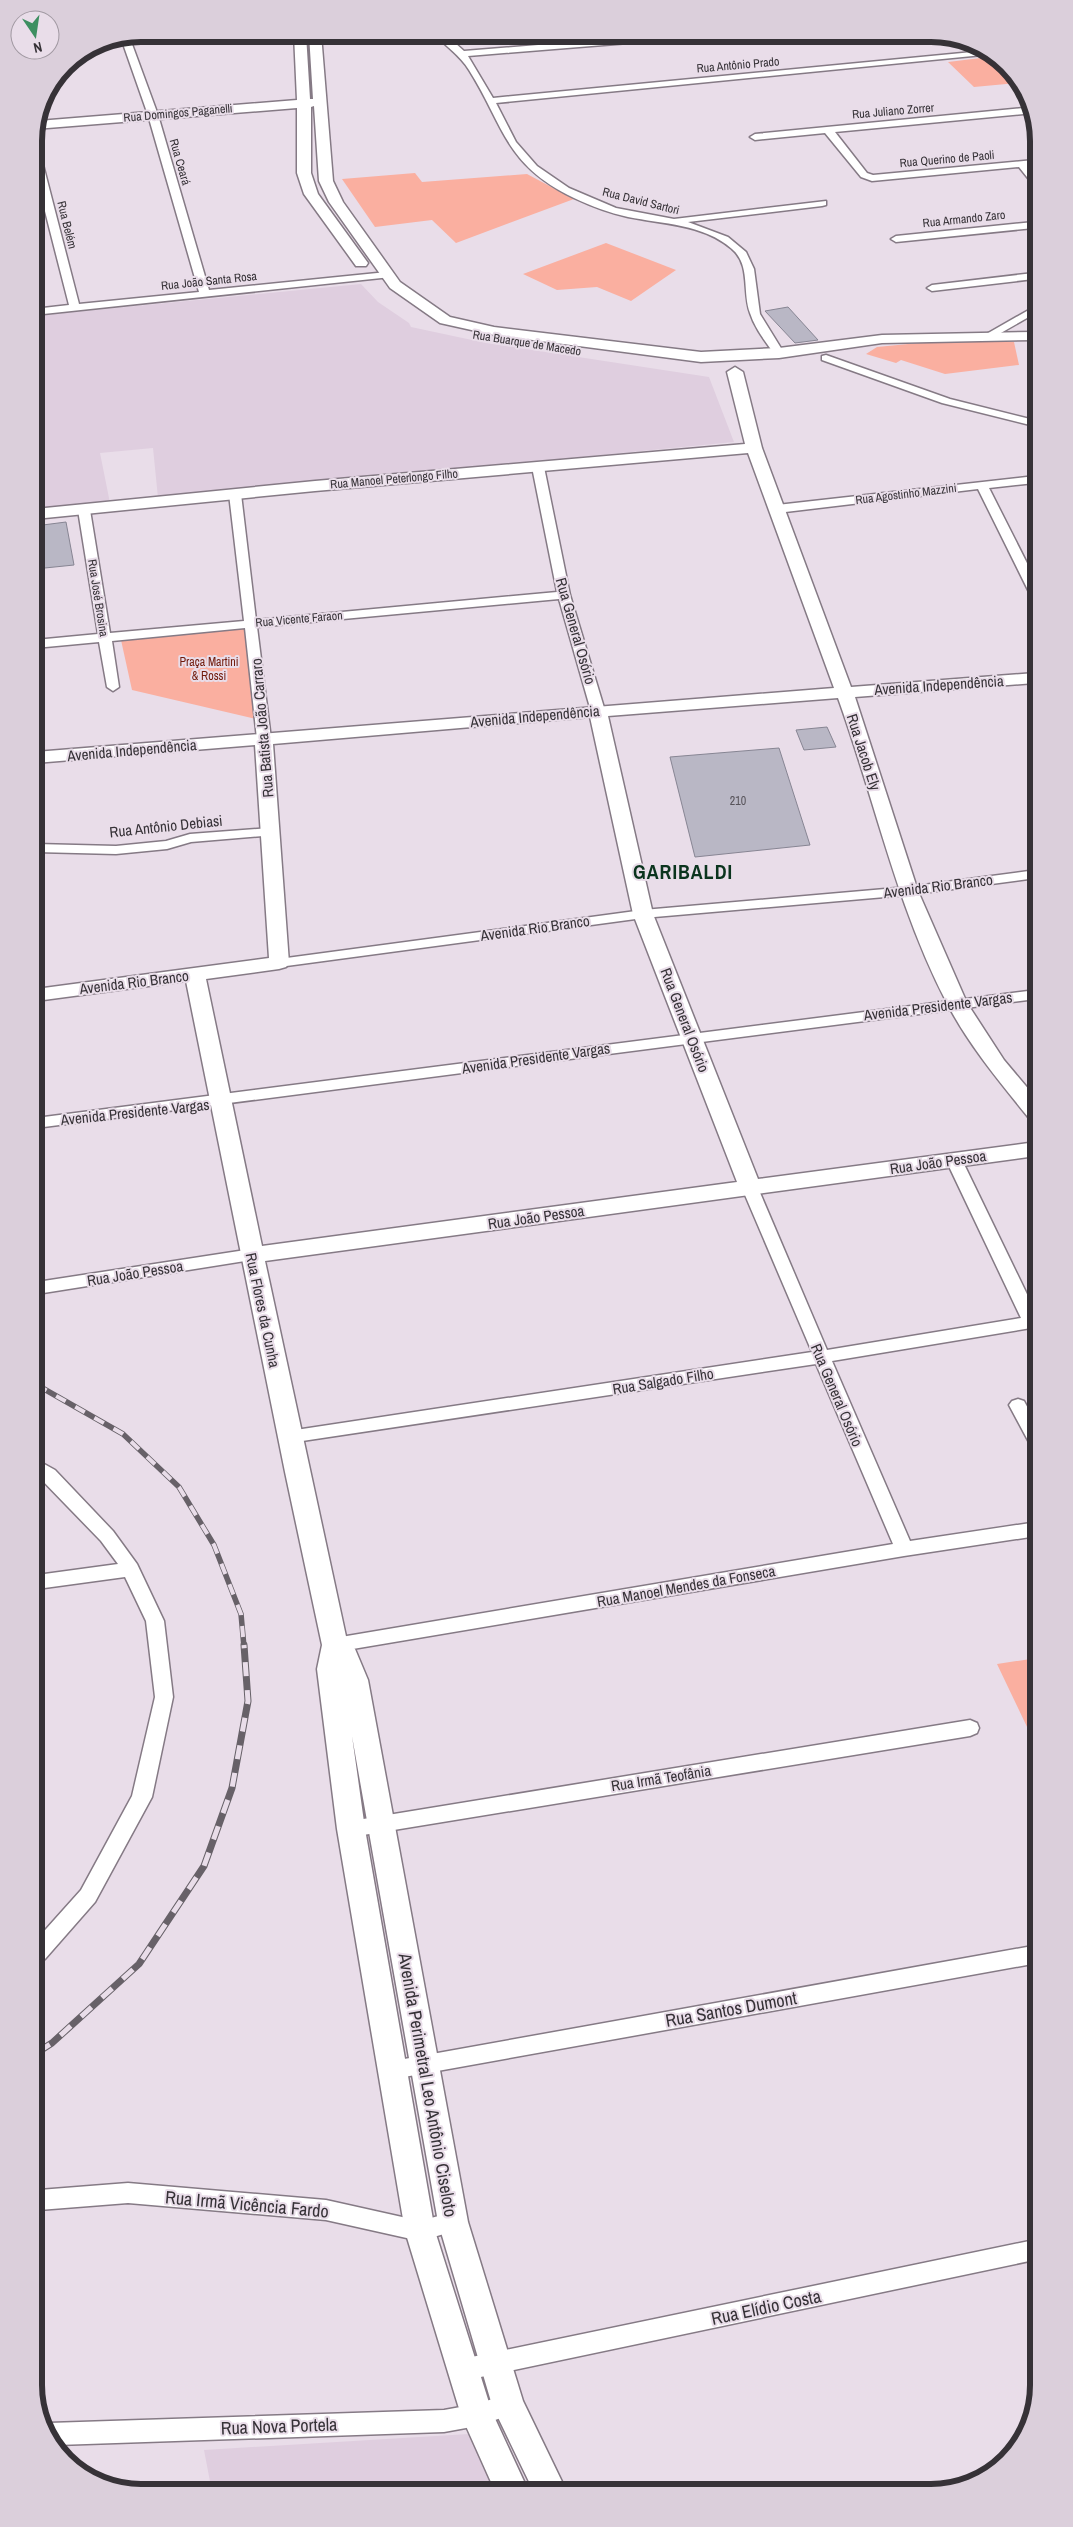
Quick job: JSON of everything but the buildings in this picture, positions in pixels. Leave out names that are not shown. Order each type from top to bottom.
[{"type":"main road","name":"Rua Buarque de Macedo","points":[[301,43],[304,103],[304,173],[310,194],[372,277],[400,304],[433,324],[481,338],[744,367],[901,338],[1030,336]]},
{"type":"main road","name":"Rua Buarque de Macedo","points":[[316,43],[326,181],[336,202],[395,285],[445,320],[494,331],[702,357],[744,367],[778,360],[826,358],[901,338]]},
{"type":"main road","name":"Rua Domingos Paganelli","points":[[44,124],[320,102]]},
{"type":"main road","name":"Rua Jacob Ely","points":[[744,367],[754,448],[846,698],[908,891],[957,1003],[996,1064],[1030,1105]]},
{"type":"main road","name":"Rua Manoel Peterlongo Filho","points":[[43,513],[234,494],[754,448]]},
{"type":"main road","name":"Avenida Independência","points":[[43,758],[264,745],[846,698],[1030,679]]},
{"type":"main road","name":"Avenida Independência","points":[[846,698],[1030,690]]},
{"type":"main road","name":"Rua General Osório","points":[[600,718],[643,914],[750,1188]]},
{"type":"main road","name":"Avenida Independência","points":[[43,768],[264,745]]},
{"type":"main road","name":"Rua Batista João Carraro","points":[[264,745],[279,963]]},
{"type":"main road","name":"Avenida Rio Branco","points":[[43,994],[279,963]]},
{"type":"main road","name":"Rua Flores da Cunha","points":[[194,974],[289,1437],[339,1660]]},
{"type":"main road","name":"Rua João Pessoa","points":[[252,1255],[1030,1150]]},
{"type":"main road","name":"Avenida Perimetral Leo Antônio Ciseloto","points":[[339,1660],[381,1824],[453,2222],[494,2364],[508,2405],[547,2484]]},
{"type":"main road","name":"Avenida Perimetral Leo Antônio Ciseloto","points":[[339,1660],[351,1829],[420,2231],[477,2415],[509,2484]]},
{"type":"street","name":"Rua David Sartori","points":[[450,43],[462,54],[521,156],[561,187],[603,206],[668,221],[722,237],[737,248],[748,265],[752,284],[752,306],[778,360]]},
{"type":"street","points":[[462,54],[590,43]]},
{"type":"street","name":"Rua Ceará","points":[[127,44],[153,115],[205,295]]},
{"type":"street","name":"Rua Antônio Prado","points":[[490,100],[977,54]]},
{"type":"street","name":"Rua Juliano Zorrer","points":[[755,137],[1025,111]]},
{"type":"street","name":"Rua Querino de Paoli","points":[[828,129],[864,175],[872,178],[1030,163]]},
{"type":"street","points":[[1021,164],[1030,175]]},
{"type":"street","name":"Rua Belém","points":[[43,183],[75,308]]},
{"type":"street","points":[[668,221],[822,203]]},
{"type":"street","name":"Rua Armando Zaro","points":[[896,239],[1030,224]]},
{"type":"street","name":"Rua João Santa Rosa","points":[[43,311],[387,275]]},
{"type":"street","points":[[932,288],[1030,276]]},
{"type":"street","points":[[988,336],[1030,312]]},
{"type":"street","points":[[826,358],[946,401],[1030,422]]},
{"type":"street","name":"Rua General Osório","points":[[538,467],[564,596],[600,718]]},
{"type":"street","name":"Rua Agostinho Mazzini","points":[[777,509],[1030,479]]},
{"type":"street","points":[[982,485],[1030,582]]},
{"type":"street","name":"Rua Batista João Carraro","points":[[234,494],[252,623],[264,745]]},
{"type":"street","name":"Rua José Brosina","points":[[84,510],[112,687]]},
{"type":"street","name":"Rua Vicente Faraon","points":[[43,643],[564,596]]},
{"type":"street","name":"Rua Antônio Debiasi","points":[[43,848],[116,850],[167,845],[190,838],[270,832]]},
{"type":"street","name":"Avenida Rio Branco","points":[[279,963],[643,914],[908,891],[1030,875]]},
{"type":"street","name":"Avenida Presidente Vargas","points":[[43,1122],[221,1102],[691,1037],[1030,995]]},
{"type":"street","points":[[954,1160],[1030,1313]]},
{"type":"street","name":"Rua General Osório","points":[[750,1188],[904,1549]]},
{"type":"street","name":"Rua João Pessoa","points":[[42,1287],[252,1255]]},
{"type":"street","name":"Rua Salgado Filho","points":[[289,1437],[821,1357],[1030,1322]]},
{"type":"street","points":[[1018,1405],[1030,1428]]},
{"type":"street","points":[[42,1470],[49,1474],[108,1536],[131,1569],[155,1622],[164,1697],[142,1797],[88,1896],[42,1948]]},
{"type":"street","name":"Rua Manoel Mendes da Fonseca","points":[[339,1660],[904,1549],[1030,1530]]},
{"type":"street","points":[[42,1581],[131,1569]]},
{"type":"street","name":"Rua Irmã Teofânia","points":[[351,1829],[970,1728]]},
{"type":"street","name":"Rua Santos Dumont","points":[[424,2065],[1030,1955]]},
{"type":"street","points":[[392,2070],[424,2065]]},
{"type":"street","name":"Rua Irmã Vicência Fardo","points":[[42,2200],[128,2193],[326,2210],[420,2231],[453,2222]]},
{"type":"street","name":"Rua Elídio Costa","points":[[462,2370],[1030,2251]]},
{"type":"street","name":"Rua Nova Portela","points":[[55,2434],[444,2421],[477,2415],[508,2405]]},
{"type":"shaded area","points":[[361,284],[378,302],[409,323],[411,327],[486,343],[709,377],[734,442],[158,498],[153,448],[100,453],[110,503],[43,509],[43,315]]},
{"type":"shaded area","points":[[469,2434],[494,2484],[210,2484],[204,2450]]},
{"type":"green space","points":[[984,58],[997,67],[1012,83],[974,87],[948,62]]},
{"type":"green space","points":[[415,173],[422,182],[527,174],[574,199],[456,243],[432,220],[375,227],[342,179]]},
{"type":"green space","points":[[606,243],[676,270],[631,301],[597,287],[557,290],[523,274]]},
{"type":"green space","points":[[929,342],[1014,342],[1019,365],[945,374],[901,360],[896,363],[866,354],[877,347]]},
{"type":"green space","name":"Praça Martini & Rossi","points":[[245,627],[256,719],[132,690],[121,640]]},
{"type":"green space","points":[[1030,1659],[1030,1733],[997,1664]]},
{"type":"railway","points":[[42,1388],[123,1434],[179,1487],[214,1545],[241,1614],[244,1647]]},
{"type":"railway","points":[[42,2049],[52,2043],[139,1964],[204,1866],[232,1788],[248,1701],[244,1645]]},
{"type":"district","name":"GARIBALDI","points":[[683,871]]}]
